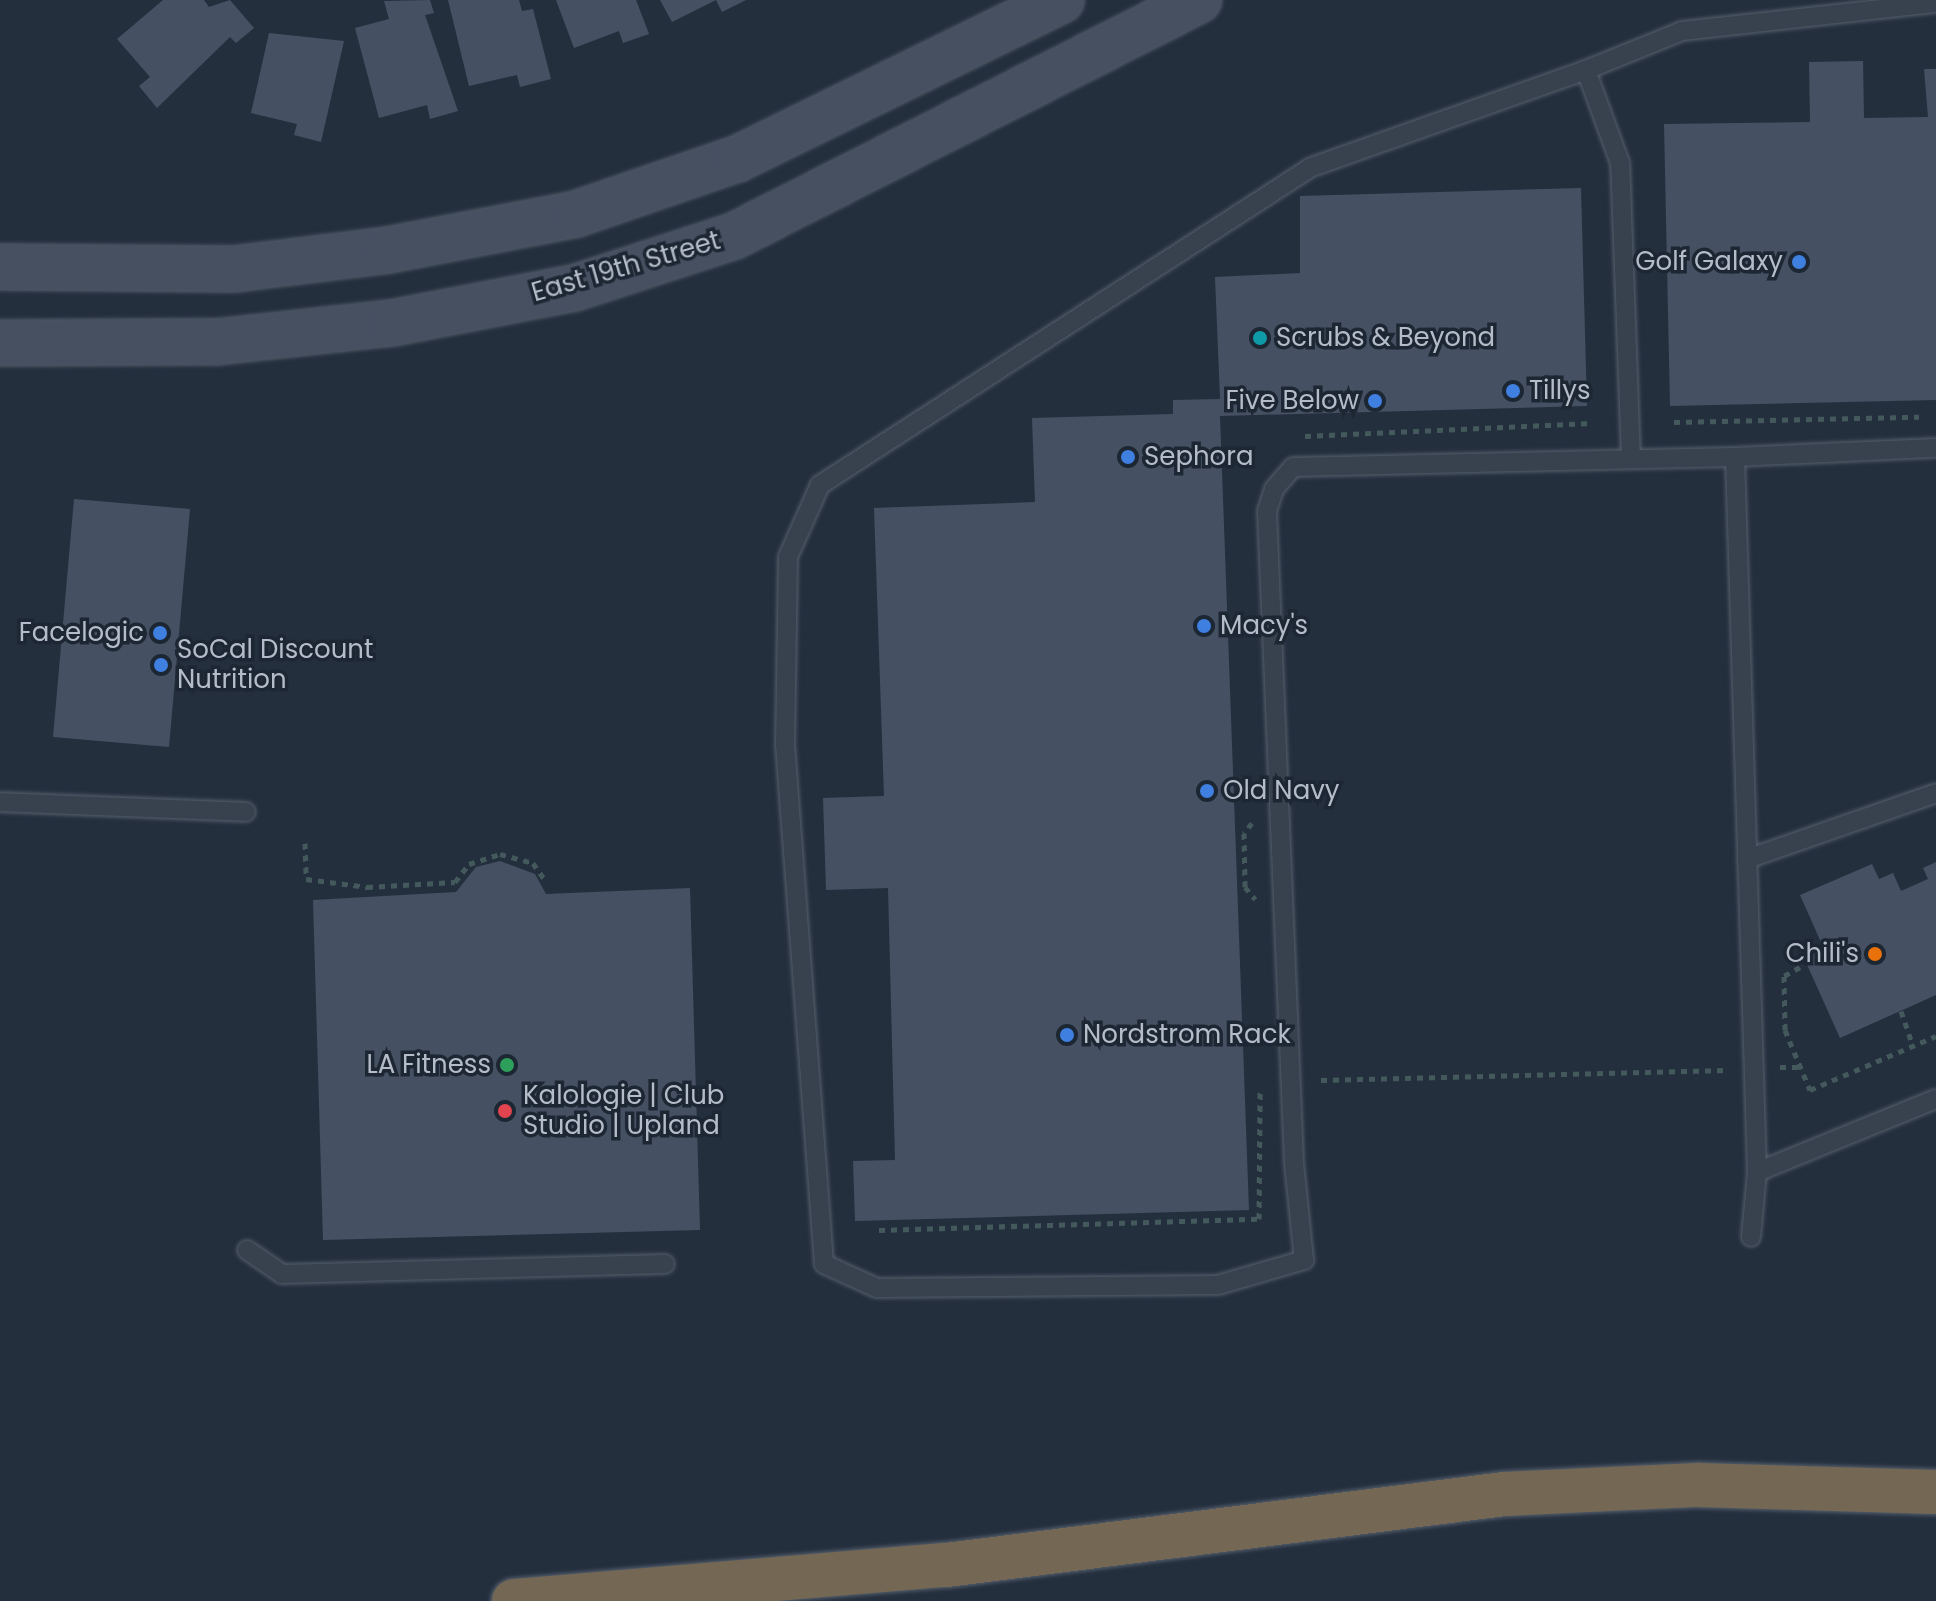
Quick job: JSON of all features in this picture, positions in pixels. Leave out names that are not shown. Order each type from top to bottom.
[{"type":"highway","points":[[514,1601],[947,1565],[1504,1494],[1698,1485],[1936,1492]]},
{"type":"main road","points":[[0,267],[234,269],[388,250],[576,214],[737,159],[1061,0]]},
{"type":"main road","name":"East 19th Street","points":[[0,343],[216,342],[392,323],[574,288],[734,236],[1199,0]]},
{"type":"lane","points":[[1936,3],[1682,31],[1586,70],[1310,168],[820,485],[788,557],[785,744],[824,1264],[877,1288],[1203,1286],[1304,1260],[1267,511],[1274,489],[1293,467],[1735,457],[1936,448]]},
{"type":"lane","points":[[1586,70],[1620,163],[1631,459]]},
{"type":"lane","points":[[1735,457],[1757,1172],[1751,1237]]},
{"type":"lane","points":[[1747,859],[1862,825],[1936,793]]},
{"type":"lane","points":[[0,802],[246,812]]},
{"type":"lane","points":[[1757,1172],[1936,1099]]},
{"type":"lane","points":[[247,1250],[282,1274],[665,1264]]},
{"type":"path","points":[[1674,422],[1936,417]]},
{"type":"path","points":[[1291,442],[1319,432],[1592,423]]},
{"type":"path","points":[[1255,818],[1244,833],[1245,887],[1257,915]]},
{"type":"path","points":[[305,843],[306,879],[367,887],[455,882],[469,864],[500,857],[533,863],[544,879]]},
{"type":"path","points":[[1800,967],[1784,976],[1785,1030],[1810,1090],[1936,1036]]},
{"type":"path","points":[[1901,1011],[1913,1046]]},
{"type":"path","points":[[1780,1067],[1798,1067]]},
{"type":"path","points":[[1321,1080],[1729,1069]]},
{"type":"path","points":[[879,1230],[1259,1219],[1261,1084]]},
{"type":"building","points":[[163,0],[204,0],[209,7],[230,0],[254,28],[236,43],[230,37],[157,108],[139,86],[150,77],[117,39]]},
{"type":"building","points":[[430,0],[434,13],[425,15],[458,111],[430,119],[427,105],[379,118],[355,28],[389,19],[384,1]]},
{"type":"building","points":[[448,0],[519,0],[522,11],[533,9],[551,79],[520,87],[517,75],[469,86]]},
{"type":"building","points":[[556,0],[636,0],[649,34],[623,43],[619,31],[574,48]]},
{"type":"building","points":[[660,0],[716,0],[672,22]]},
{"type":"building","points":[[716,0],[746,0],[722,12]]},
{"type":"building","points":[[269,33],[344,41],[321,142],[294,135],[297,124],[251,113]]},
{"type":"building","name":"Golf Galaxy","points":[[1863,61],[1864,118],[1928,117],[1924,69],[1936,69],[1936,400],[1670,406],[1664,124],[1810,122],[1809,62]]},
{"type":"building","points":[[1581,188],[1587,406],[1220,416],[1249,1210],[855,1221],[853,1161],[895,1160],[888,888],[826,890],[823,798],[884,796],[874,508],[1035,502],[1032,418],[1173,414],[1173,400],[1220,399],[1215,277],[1300,273],[1300,196]]},
{"type":"building","points":[[74,499],[190,509],[169,747],[53,737]]},
{"type":"building","name":"LA Fitness","points":[[500,861],[535,874],[546,894],[690,888],[700,1230],[323,1240],[313,900],[456,892],[476,867]]},
{"type":"building","name":"Chili's","points":[[1936,862],[1936,995],[1840,1038],[1804,958],[1824,949],[1800,895],[1872,864],[1879,879],[1893,873],[1901,891],[1928,879],[1923,868]]},
{"type":"place","name":"Golf Galaxy","points":[[1799,262]]},
{"type":"place","name":"Scrubs & Beyond","points":[[1260,338]]},
{"type":"place","name":"Tillys","points":[[1513,391]]},
{"type":"place","name":"Five Below","points":[[1375,401]]},
{"type":"place","name":"Sephora","points":[[1128,457]]},
{"type":"place","name":"Macy's","points":[[1204,626]]},
{"type":"place","name":"Facelogic","points":[[160,633]]},
{"type":"place","name":"SoCal Discount Nutrition","points":[[161,665]]},
{"type":"place","name":"Old Navy","points":[[1207,791]]},
{"type":"place","name":"Chili's","points":[[1875,954]]},
{"type":"place","name":"Nordstrom Rack","points":[[1067,1035]]},
{"type":"place","name":"LA Fitness","points":[[507,1065]]},
{"type":"place","name":"Kalologie | Club Studio | Upland","points":[[505,1111]]}]
